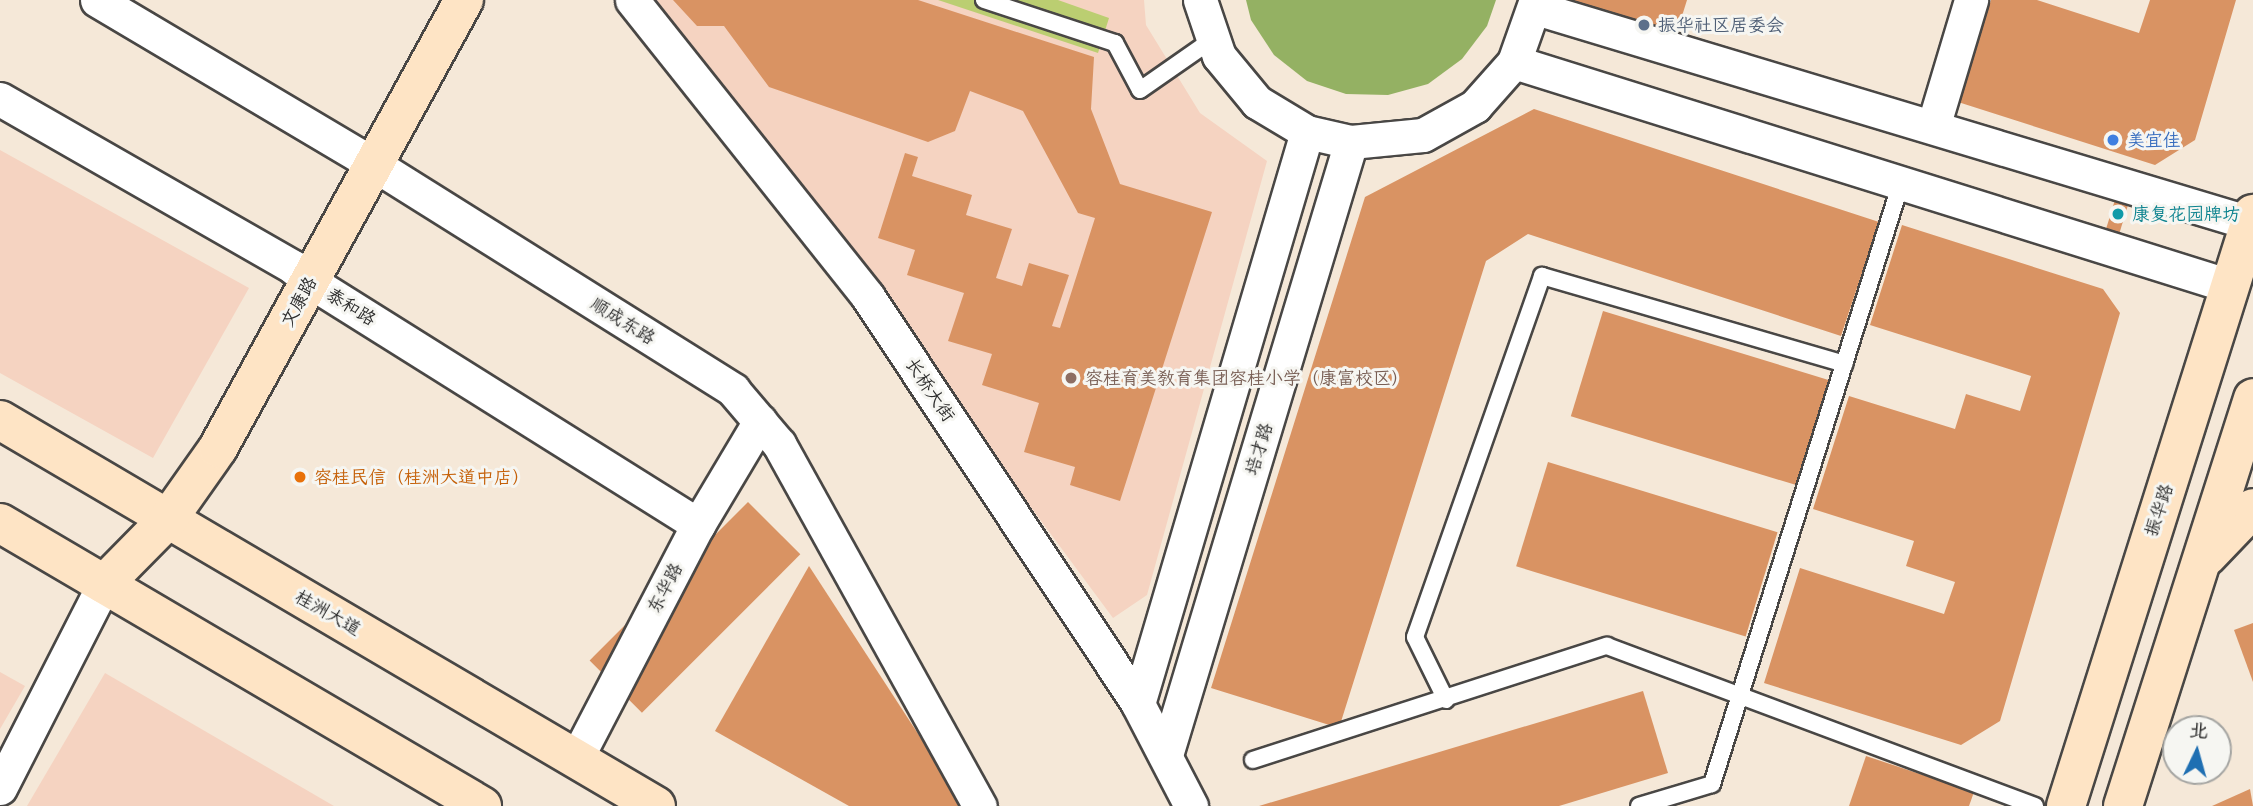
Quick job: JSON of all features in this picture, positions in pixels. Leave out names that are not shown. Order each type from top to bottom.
[{"type":"main road","name":"文康路","points":[[104,584],[168,519],[218,448],[464,0]]},
{"type":"main road","name":"振华路","points":[[2066,806],[2251,218]]},
{"type":"main road","points":[[2123,806],[2253,398]]},
{"type":"main road","name":"桂洲大道","points":[[0,420],[656,806]]},
{"type":"main road","points":[[2201,563],[2253,508]]},
{"type":"main road","points":[[0,523],[481,806]]},
{"type":"street","name":"顺成东路","points":[[97,0],[375,165],[733,390],[779,444],[980,806]]},
{"type":"street","name":"长桥大街","points":[[632,0],[868,297],[1138,704],[1191,806]]},
{"type":"street","points":[[1200,0],[1219,56],[1257,102],[1307,132],[1351,142],[1423,135],[1475,106],[1514,62],[1536,4],[1933,127],[2251,218]]},
{"type":"street","points":[[1933,127],[1971,0]]},
{"type":"street","points":[[1514,62],[2230,286]]},
{"type":"street","name":"泰和路","points":[[0,99],[293,267],[311,282],[698,525]]},
{"type":"street","points":[[1138,704],[1307,132]]},
{"type":"street","name":"培才路","points":[[1166,755],[1351,142]]},
{"type":"street","name":"东华路","points":[[576,759],[698,525],[760,421]]},
{"type":"street","points":[[0,788],[104,584]]},
{"type":"lane","points":[[984,0],[1115,43],[1140,90],[1213,39]]},
{"type":"lane","points":[[1639,806],[1712,784],[1901,183]]},
{"type":"lane","points":[[1446,700],[1415,637],[1542,276],[1844,364]]},
{"type":"lane","points":[[1252,760],[1446,700],[1607,646],[2035,806]]},
{"type":"shaded area","name":"容桂育美教育集团容桂小学（康富校区）","points":[[655,0],[1144,0],[1146,25],[1200,113],[1267,161],[1147,595],[1113,618]]},
{"type":"shaded area","points":[[0,150],[249,288],[153,458],[0,373]]},
{"type":"shaded area","points":[[0,672],[25,686],[0,729]]},
{"type":"shaded area","points":[[105,673],[334,806],[27,806]]},
{"type":"green space","points":[[938,0],[1058,0],[1109,18],[1098,53]]},
{"type":"green space","points":[[1246,0],[1496,0],[1487,26],[1462,59],[1428,84],[1388,95],[1346,94],[1307,81],[1274,55],[1251,20]]},
{"type":"building","points":[[673,0],[918,0],[1094,57],[1091,109],[1120,184],[1212,212],[1120,501],[1070,485],[1075,467],[1024,452],[1039,403],[982,385],[992,354],[948,341],[964,293],[907,275],[915,250],[878,238],[905,153],[918,157],[912,176],[972,195],[966,215],[1012,229],[996,278],[1022,286],[1029,263],[1069,275],[1052,326],[1060,328],[1095,218],[1078,213],[1023,111],[970,91],[955,131],[928,142],[769,87],[724,26],[697,26]]},
{"type":"building","name":"振华社区居委会","points":[[1545,0],[1687,0],[1673,45]]},
{"type":"building","points":[[1991,0],[2037,0],[2139,33],[2150,0],[2236,0],[2195,140],[2155,165],[1958,102]]},
{"type":"building","points":[[1534,109],[1879,222],[1841,336],[1528,234],[1486,261],[1339,728],[1211,688],[1365,197]]},
{"type":"building","name":"康复花园牌坊","points":[[2125,167],[2138,171],[2111,262],[2097,258]]},
{"type":"building","points":[[1902,225],[2103,289],[2120,313],[2000,721],[1961,745],[1764,683],[1800,568],[1944,614],[1955,582],[1906,566],[1914,541],[1813,509],[1849,396],[1955,429],[1966,394],[2020,411],[2031,376],[1870,325]]},
{"type":"building","points":[[1603,311],[1833,381],[1800,486],[1571,416]]},
{"type":"building","points":[[1548,462],[1778,532],[1746,636],[1516,566]]},
{"type":"building","points":[[748,502],[800,554],[642,713],[590,660]]},
{"type":"building","points":[[809,566],[963,803],[962,806],[849,806],[715,731]]},
{"type":"building","points":[[2253,623],[2253,682],[2234,630]]},
{"type":"building","points":[[1643,691],[1668,773],[1559,806],[1259,806]]},
{"type":"building","points":[[1866,756],[1974,792],[1969,806],[1849,806]]},
{"type":"building","points":[[2250,789],[2253,806],[2212,806]]},
{"type":"place","name":"振华社区居委会","points":[[1644,25]]},
{"type":"place","name":"美宜佳","points":[[2113,140]]},
{"type":"place","name":"康复花园牌坊","points":[[2118,214]]},
{"type":"place","name":"容桂育美教育集团容桂小学（康富校区）","points":[[1071,378]]},
{"type":"place","name":"容桂民信（桂洲大道中店）","points":[[300,477]]}]
